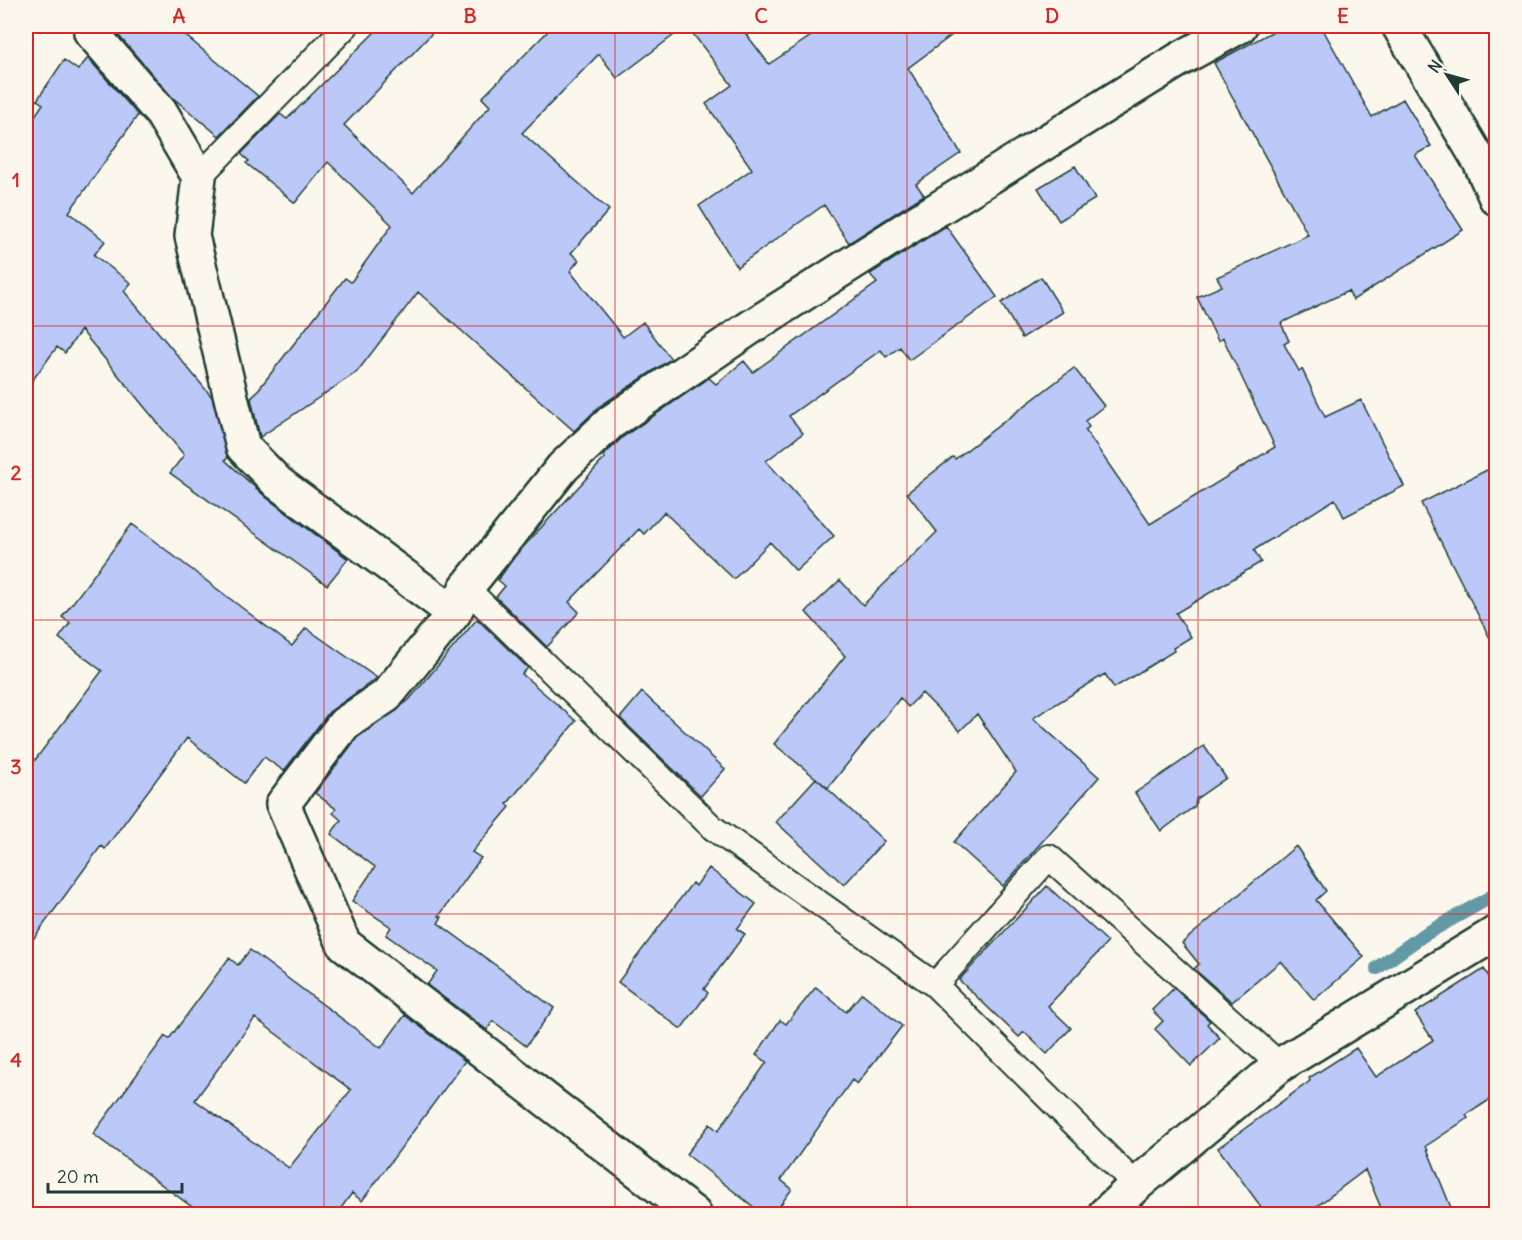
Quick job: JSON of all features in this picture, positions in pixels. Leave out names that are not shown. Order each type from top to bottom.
[{"type":"street","points":[[92,26],[91,32],[162,114],[199,177],[192,236],[243,447],[278,483],[460,601]]},
{"type":"street","points":[[694,1215],[344,944],[283,804],[344,724],[386,696],[563,467],[611,422],[751,327],[903,230],[1180,59],[1240,26]]},
{"type":"street","points":[[1399,26],[1488,158],[1497,198]]},
{"type":"street","points":[[1105,1215],[1136,1185],[1280,1065],[1497,933]]},
{"type":"lane","points":[[199,177],[346,26]]},
{"type":"lane","points":[[460,601],[713,828],[935,985],[1136,1185]]},
{"type":"lane","points":[[935,985],[1049,857],[1280,1065]]},
{"type":"building","points":[[115,26],[174,26],[258,96],[219,136],[172,97],[112,28]]},
{"type":"building","points":[[381,26],[439,26],[344,125],[413,193],[490,106],[482,98],[553,26],[686,26],[617,78],[599,54],[522,133],[609,210],[571,253],[579,260],[570,271],[623,337],[643,322],[671,359],[600,406],[574,431],[418,292],[357,372],[260,437],[251,399],[345,278],[351,282],[392,225],[328,162],[295,203],[246,163],[249,161],[241,154],[280,114],[287,119]]},
{"type":"building","points":[[687,26],[740,26],[769,64],[826,26],[964,26],[908,68],[961,153],[916,184],[924,195],[849,243],[824,205],[737,267],[699,206],[752,169],[706,104],[732,85]]},
{"type":"building","points":[[1283,26],[1321,26],[1372,117],[1403,99],[1431,146],[1415,155],[1463,230],[1353,300],[1348,291],[1281,323],[1289,341],[1284,344],[1299,371],[1302,369],[1325,417],[1361,400],[1404,486],[1344,517],[1335,499],[1254,550],[1261,562],[1176,613],[1191,637],[1173,648],[1174,651],[1114,688],[1105,674],[1033,718],[1099,777],[1003,886],[954,842],[1016,772],[977,714],[960,731],[922,693],[908,707],[900,698],[828,788],[774,744],[845,656],[806,612],[840,580],[863,605],[937,532],[907,493],[1074,368],[1104,406],[1085,421],[1089,427],[1085,430],[1150,524],[1275,447],[1223,338],[1218,341],[1197,297],[1222,286],[1217,277],[1308,235],[1214,63]]},
{"type":"building","points":[[88,58],[138,115],[69,212],[105,241],[94,255],[131,283],[124,291],[212,397],[228,458],[225,460],[267,498],[348,559],[327,585],[170,473],[184,455],[81,330],[65,353],[57,347],[26,389],[26,129],[43,104],[37,100],[64,60],[78,70]]},
{"type":"building","points":[[1075,166],[1095,199],[1059,221],[1038,188]]},
{"type":"building","points":[[946,226],[997,297],[909,360],[900,347],[886,357],[881,350],[789,416],[803,433],[766,461],[834,536],[796,571],[770,542],[734,579],[664,512],[644,534],[639,529],[569,602],[579,612],[547,647],[496,597],[505,586],[498,580],[515,556],[605,458],[603,456],[623,437],[709,378],[716,384],[744,361],[753,372],[877,283],[870,274]]},
{"type":"building","points":[[1041,277],[1063,312],[1022,338],[1001,303]]},
{"type":"building","points":[[1497,465],[1497,652],[1421,503]]},
{"type":"building","points":[[132,524],[292,646],[306,628],[377,678],[329,712],[284,771],[264,757],[244,783],[187,738],[105,849],[101,846],[26,949],[26,772],[102,671],[59,638],[70,623],[62,617]]},
{"type":"building","points":[[477,619],[528,668],[522,674],[576,721],[507,804],[510,807],[472,852],[481,858],[439,916],[442,917],[438,923],[554,1008],[526,1046],[493,1021],[487,1030],[427,985],[437,971],[386,935],[391,927],[352,901],[375,867],[331,834],[341,820],[333,813],[336,809],[315,793],[357,738],[409,700]]},
{"type":"building","points":[[642,692],[725,769],[701,796],[620,718]]},
{"type":"building","points":[[1204,746],[1226,778],[1196,799],[1195,806],[1161,831],[1135,793]]},
{"type":"building","points":[[816,778],[884,841],[844,885],[776,822]]},
{"type":"building","points":[[1296,846],[1326,891],[1316,900],[1364,957],[1314,1000],[1281,961],[1232,1002],[1194,969],[1199,964],[1182,943]]},
{"type":"building","points":[[709,868],[756,904],[737,929],[745,934],[704,989],[708,993],[681,1029],[618,982],[692,883],[696,886]]},
{"type":"building","points":[[1047,886],[1108,942],[1048,1006],[1071,1028],[1047,1054],[1024,1032],[1019,1037],[959,980]]},
{"type":"building","points":[[250,950],[381,1048],[405,1015],[465,1061],[362,1201],[352,1193],[336,1215],[203,1215],[93,1134],[165,1036],[169,1039],[229,958],[238,965]],"holes":[[[255,1018],[351,1090],[289,1168],[195,1100]]]},
{"type":"building","points":[[1484,969],[1497,989],[1497,1095],[1466,1115],[1468,1118],[1426,1146],[1454,1215],[1384,1215],[1365,1170],[1305,1215],[1267,1215],[1218,1148],[1310,1081],[1309,1078],[1356,1048],[1376,1077],[1433,1040],[1415,1013]]},
{"type":"building","points":[[816,987],[846,1012],[862,993],[902,1026],[857,1084],[852,1080],[781,1180],[792,1189],[773,1215],[764,1215],[686,1154],[710,1124],[718,1131],[767,1062],[756,1055],[780,1020],[786,1024]]},
{"type":"building","points":[[1174,988],[1210,1021],[1207,1024],[1220,1038],[1191,1066],[1155,1029],[1163,1021],[1152,1010]]},
{"type":"waterway","points":[[1377,968],[1422,936],[1496,894]]}]
